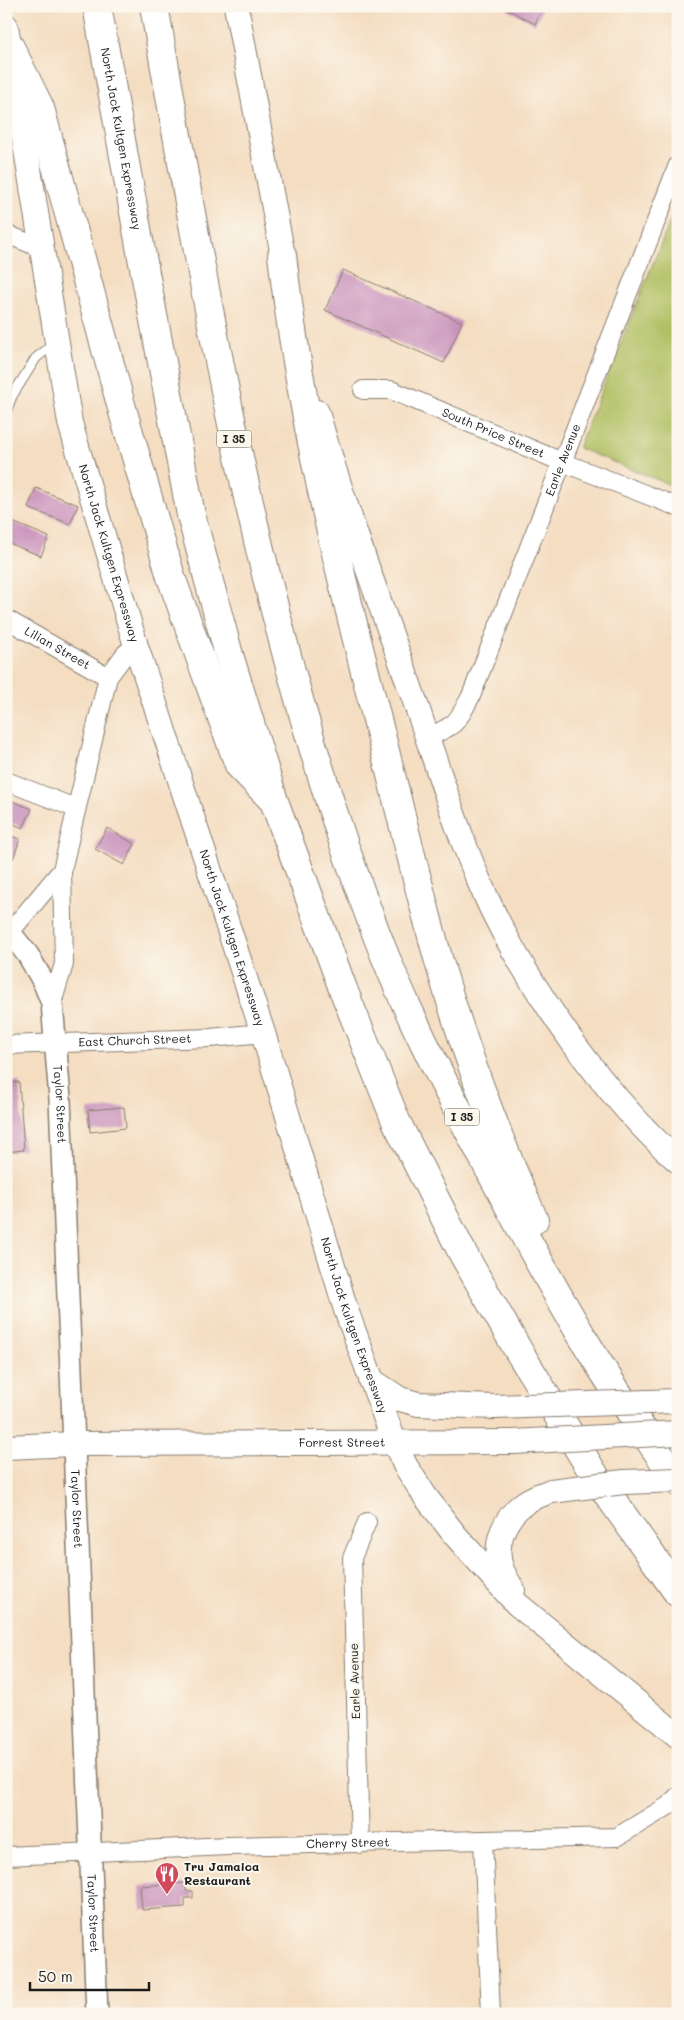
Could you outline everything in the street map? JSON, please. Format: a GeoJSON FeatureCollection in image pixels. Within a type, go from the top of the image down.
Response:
{"type":"FeatureCollection","features":[{"type":"Feature","properties":{"kind":"highway","name":"North Jack Kultgen Expressway"},"geometry":{"type":"LineString","coordinates":[[97,6],[191,515],[229,655],[274,801],[346,998],[396,1120],[462,1252],[518,1350],[597,1479],[678,1594]]}},
{"type":"Feature","properties":{"kind":"highway","name":"I 35"},"geometry":{"type":"LineString","coordinates":[[154,6],[224,392],[257,541],[297,693],[350,863],[377,936],[421,1037],[456,1108],[547,1278],[596,1360],[678,1481]]}},
{"type":"Feature","properties":{"kind":"highway"},"geometry":{"type":"LineString","coordinates":[[8,37],[40,108],[120,403],[172,578],[239,765],[274,801]]}},
{"type":"Feature","properties":{"kind":"highway"},"geometry":{"type":"LineString","coordinates":[[282,255],[294,351],[313,448],[363,663],[440,967],[480,1089],[522,1194],[596,1360]]}},
{"type":"Feature","properties":{"kind":"highway"},"geometry":{"type":"LineString","coordinates":[[637,1537],[678,1608]]}},
{"type":"Feature","properties":{"kind":"main road"},"geometry":{"type":"LineString","coordinates":[[236,6],[282,255],[312,394],[332,465],[454,820],[478,880],[517,959],[552,1013],[598,1076],[635,1120],[678,1161]]}},
{"type":"Feature","properties":{"kind":"main road","name":"North Jack Kultgen Expressway"},"geometry":{"type":"LineString","coordinates":[[8,37],[70,423],[136,646],[264,1033],[346,1310],[394,1442],[405,1466],[431,1504],[484,1567],[526,1612],[678,1736]]}},
{"type":"Feature","properties":{"kind":"main road"},"geometry":{"type":"LineString","coordinates":[[371,1380],[400,1399],[418,1404],[494,1407],[678,1401]]}},
{"type":"Feature","properties":{"kind":"main road","name":"Forrest Street"},"geometry":{"type":"LineString","coordinates":[[6,1447],[74,1444],[513,1442],[678,1433]]}},
{"type":"Feature","properties":{"kind":"main road"},"geometry":{"type":"LineString","coordinates":[[526,1612],[501,1568],[499,1549],[503,1528],[512,1513],[527,1501],[551,1491],[624,1482],[678,1481]]}},
{"type":"Feature","properties":{"kind":"street","name":"Earle Avenue"},"geometry":{"type":"LineString","coordinates":[[427,737],[450,728],[460,718],[471,696],[678,164]]}},
{"type":"Feature","properties":{"kind":"street"},"geometry":{"type":"LineString","coordinates":[[6,234],[41,248]]}},
{"type":"Feature","properties":{"kind":"street","name":"South Price Street"},"geometry":{"type":"LineString","coordinates":[[363,390],[391,390],[562,462],[678,507]]}},
{"type":"Feature","properties":{"kind":"street","name":"Lilian Street"},"geometry":{"type":"LineString","coordinates":[[6,620],[108,677]]}},
{"type":"Feature","properties":{"kind":"street","name":"Taylor Street"},"geometry":{"type":"LineString","coordinates":[[52,1003],[64,964],[62,870],[75,808],[108,677],[126,653],[136,646]]}},
{"type":"Feature","properties":{"kind":"street"},"geometry":{"type":"LineString","coordinates":[[6,781],[75,808]]}},
{"type":"Feature","properties":{"kind":"street","name":"Taylor Street"},"geometry":{"type":"LineString","coordinates":[[62,870],[8,930],[28,955],[44,983],[52,1003],[60,1099],[97,2014]]}},
{"type":"Feature","properties":{"kind":"street","name":"East Church Street"},"geometry":{"type":"LineString","coordinates":[[6,1045],[210,1038],[264,1033]]}},
{"type":"Feature","properties":{"kind":"street","name":"Earle Avenue"},"geometry":{"type":"LineString","coordinates":[[360,1844],[352,1558],[367,1522]]}},
{"type":"Feature","properties":{"kind":"street","name":"Cherry Street"},"geometry":{"type":"LineString","coordinates":[[6,1856],[228,1846],[616,1837],[668,1806],[678,1796]]}},
{"type":"Feature","properties":{"kind":"street"},"geometry":{"type":"LineString","coordinates":[[483,1840],[491,2014]]}},
{"type":"Feature","properties":{"kind":"lane"},"geometry":{"type":"LineString","coordinates":[[6,412],[12,396],[36,358],[56,342]]}},
{"type":"Feature","properties":{"kind":"green space"},"geometry":{"type":"Polygon","coordinates":[[[678,202],[678,488],[578,448],[678,202]]]}},
{"type":"Feature","properties":{"kind":"building"},"geometry":{"type":"Polygon","coordinates":[[[501,6],[536,6],[542,10],[535,24],[501,6]]]}},
{"type":"Feature","properties":{"kind":"building"},"geometry":{"type":"Polygon","coordinates":[[[343,270],[462,322],[444,363],[325,310],[343,270]]]}},
{"type":"Feature","properties":{"kind":"building"},"geometry":{"type":"Polygon","coordinates":[[[36,488],[78,505],[70,524],[28,508],[36,488]]]}},
{"type":"Feature","properties":{"kind":"building"},"geometry":{"type":"Polygon","coordinates":[[[10,521],[49,537],[41,556],[6,542],[6,530],[10,521]]]}},
{"type":"Feature","properties":{"kind":"building"},"geometry":{"type":"Polygon","coordinates":[[[7,799],[32,809],[23,828],[6,821],[7,799]]]}},
{"type":"Feature","properties":{"kind":"building"},"geometry":{"type":"Polygon","coordinates":[[[107,828],[135,844],[124,865],[95,849],[107,828]]]}},
{"type":"Feature","properties":{"kind":"building"},"geometry":{"type":"Polygon","coordinates":[[[6,834],[20,839],[13,859],[6,856],[6,834]]]}},
{"type":"Feature","properties":{"kind":"building"},"geometry":{"type":"Polygon","coordinates":[[[19,1082],[24,1150],[6,1152],[6,1083],[19,1082]]]}},
{"type":"Feature","properties":{"kind":"building"},"geometry":{"type":"Polygon","coordinates":[[[124,1107],[126,1128],[90,1132],[88,1110],[124,1107]]]}},
{"type":"Feature","properties":{"kind":"building","name":"Tru Jamaica Restaurant"},"geometry":{"type":"Polygon","coordinates":[[[185,1883],[186,1891],[193,1891],[193,1898],[185,1898],[185,1907],[142,1910],[140,1886],[185,1883]]]}},
{"type":"Feature","properties":{"kind":"place","name":"Tru Jamaica Restaurant"},"geometry":{"type":"Point","coordinates":[167,1895]}}]}
